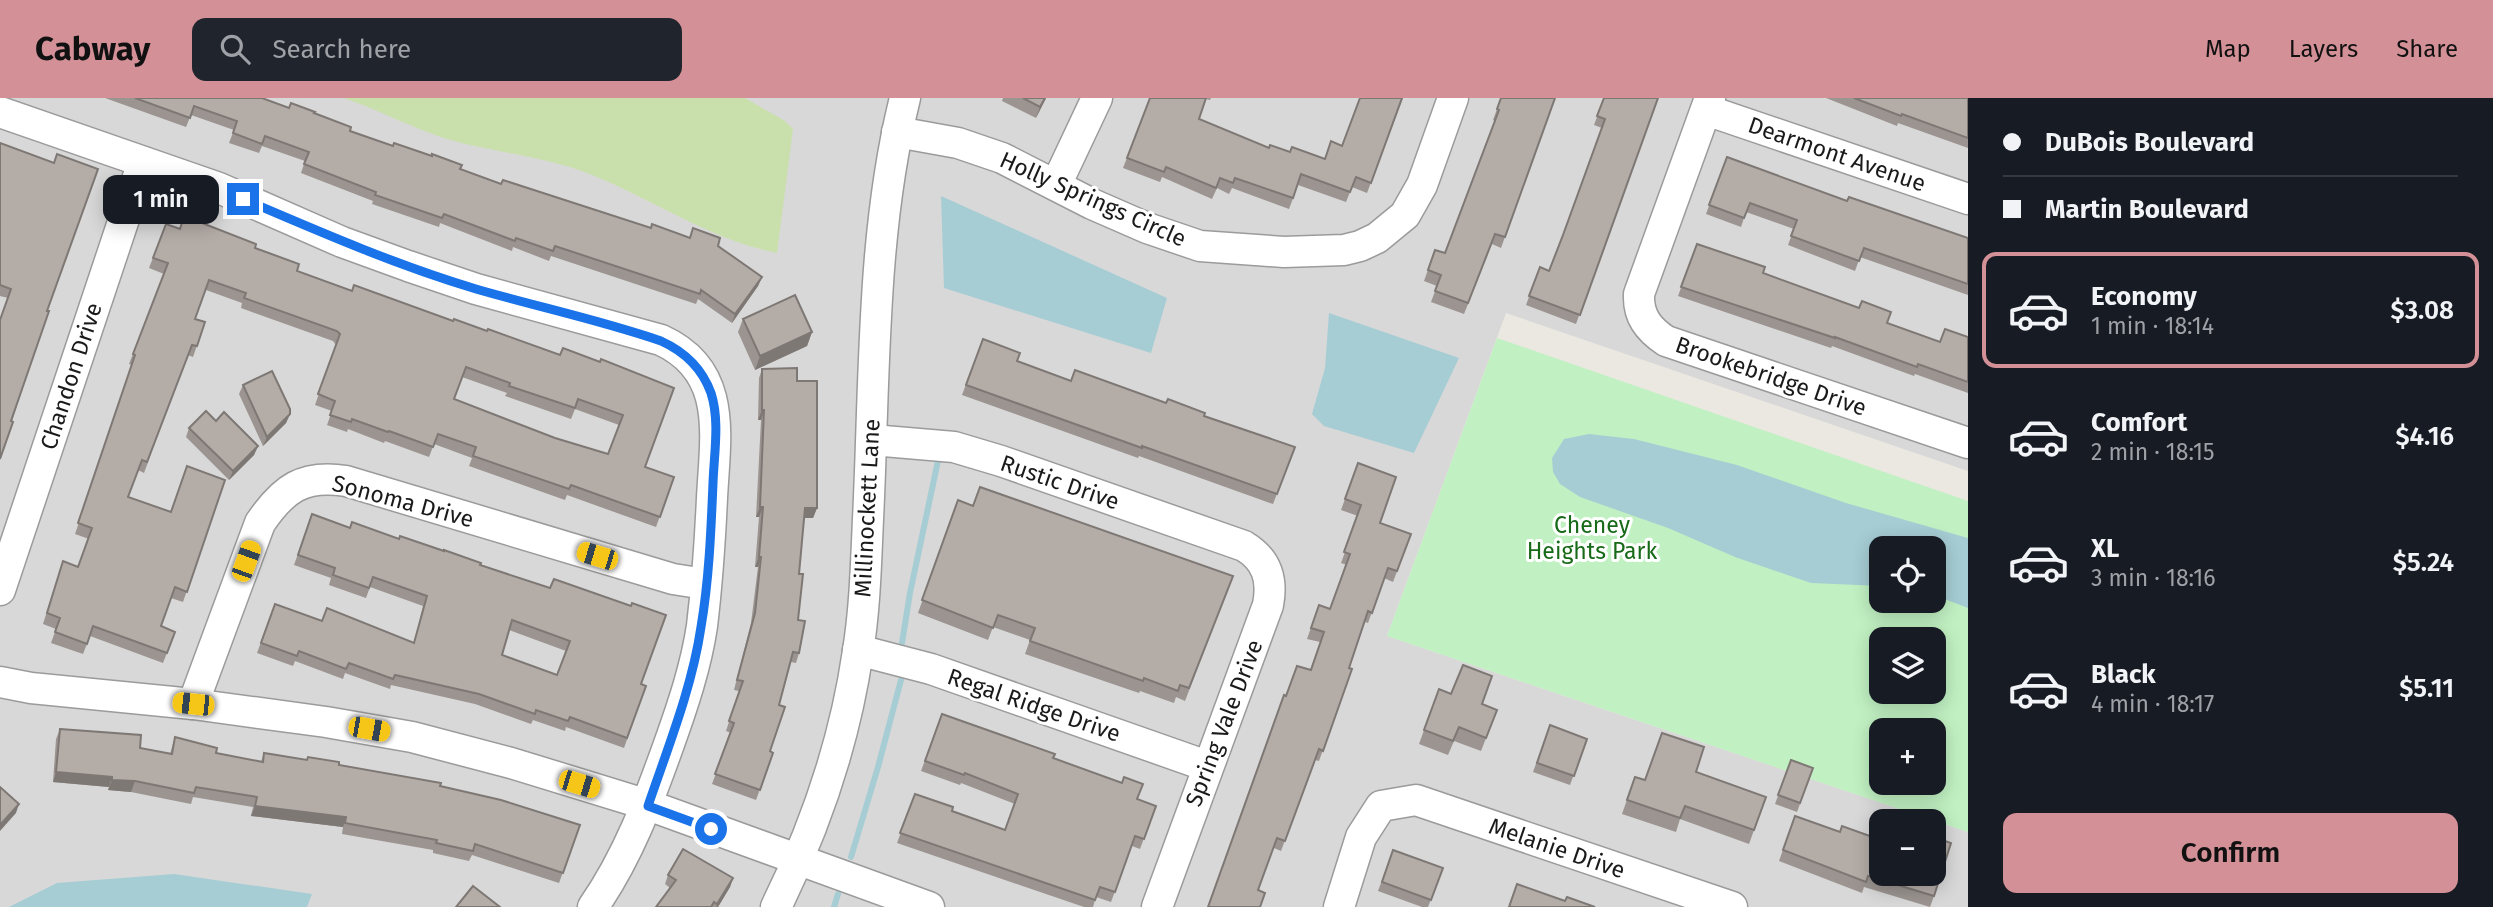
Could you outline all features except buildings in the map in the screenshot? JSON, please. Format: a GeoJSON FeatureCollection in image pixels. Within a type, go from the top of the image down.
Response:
{"type":"FeatureCollection","features":[{"type":"Feature","properties":{"kind":"street","name":"Millinockett Lane"},"geometry":{"type":"LineString","coordinates":[[776,907],[799,861],[825,793],[844,725],[858,650],[865,569],[876,318],[884,214],[905,98]]}},
{"type":"Feature","properties":{"kind":"street"},"geometry":{"type":"LineString","coordinates":[[1056,185],[1097,98]]}},
{"type":"Feature","properties":{"kind":"street","name":"Holly Springs Circle"},"geometry":{"type":"LineString","coordinates":[[897,132],[958,143],[1002,158],[1092,204],[1147,228],[1200,246],[1284,252],[1344,250],[1377,238],[1405,215],[1422,185],[1453,98]]}},
{"type":"Feature","properties":{"kind":"street","name":"Dearmont Avenue"},"geometry":{"type":"LineString","coordinates":[[1708,104],[1968,199]]}},
{"type":"Feature","properties":{"kind":"street","name":"Brookebridge Drive"},"geometry":{"type":"LineString","coordinates":[[1708,104],[1639,294],[1639,304],[1646,325],[1666,341],[1968,443]]}},
{"type":"Feature","properties":{"kind":"street"},"geometry":{"type":"LineString","coordinates":[[0,112],[219,188],[342,242],[408,267],[477,289],[623,328],[676,347],[700,372],[711,393],[714,408],[713,484],[701,628],[685,698],[648,806],[622,859],[593,907]]}},
{"type":"Feature","properties":{"kind":"street","name":"Chandon Drive"},"geometry":{"type":"LineString","coordinates":[[0,590],[143,162]]}},
{"type":"Feature","properties":{"kind":"street","name":"Rustic Drive"},"geometry":{"type":"LineString","coordinates":[[872,440],[954,447],[1244,546]]}},
{"type":"Feature","properties":{"kind":"street","name":"Sonoma Drive"},"geometry":{"type":"LineString","coordinates":[[193,704],[260,523],[273,503],[286,491],[316,479],[345,481],[673,579],[705,584]]}},
{"type":"Feature","properties":{"kind":"street","name":"Spring Vale Drive"},"geometry":{"type":"LineString","coordinates":[[1157,907],[1268,605],[1268,571],[1262,561],[1244,546]]}},
{"type":"Feature","properties":{"kind":"street","name":"Regal Ridge Drive"},"geometry":{"type":"LineString","coordinates":[[858,650],[931,669],[1207,766]]}},
{"type":"Feature","properties":{"kind":"street"},"geometry":{"type":"LineString","coordinates":[[0,682],[31,688],[193,704],[412,737],[511,763],[648,806],[929,907]]}},
{"type":"Feature","properties":{"kind":"street","name":"Melanie Drive"},"geometry":{"type":"LineString","coordinates":[[1339,907],[1361,837],[1381,806],[1416,800],[1732,907]]}},
{"type":"Feature","properties":{"kind":"shaded area"},"geometry":{"type":"Polygon","coordinates":[[[0,98],[1968,98],[1968,471],[1506,313],[1387,636],[1900,809],[1869,809],[1869,886],[1946,886],[1946,825],[1968,832],[1968,907],[0,907],[0,98]]]}},
{"type":"Feature","properties":{"kind":"green space"},"geometry":{"type":"Polygon","coordinates":[[[344,98],[745,98],[785,121],[793,129],[777,253],[729,239],[592,175],[538,159],[447,139],[344,98]]]}},
{"type":"Feature","properties":{"kind":"green space","name":"Cheney Heights Park"},"geometry":{"type":"Polygon","coordinates":[[[1497,338],[1968,501],[1968,832],[1946,825],[1946,809],[1900,809],[1387,636],[1497,338]]]}},
{"type":"Feature","properties":{"kind":"water"},"geometry":{"type":"Polygon","coordinates":[[[941,196],[1167,298],[1151,353],[944,288],[941,196]]]}},
{"type":"Feature","properties":{"kind":"water"},"geometry":{"type":"Polygon","coordinates":[[[1329,313],[1459,358],[1414,453],[1324,426],[1312,414],[1325,368],[1329,313]]]}},
{"type":"Feature","properties":{"kind":"water"},"geometry":{"type":"Polygon","coordinates":[[[1589,434],[1634,439],[1737,465],[1846,503],[1968,538],[1968,608],[1946,600],[1946,536],[1869,536],[1869,585],[1811,583],[1735,557],[1668,528],[1580,497],[1560,484],[1553,472],[1552,458],[1564,439],[1589,434]]]}},
{"type":"Feature","properties":{"kind":"water"},"geometry":{"type":"Polygon","coordinates":[[[174,874],[312,894],[307,907],[9,907],[57,883],[174,874]]]}},
{"type":"Feature","properties":{"kind":"waterway"},"geometry":{"type":"LineString","coordinates":[[902,643],[939,456]]}},
{"type":"Feature","properties":{"kind":"waterway"},"geometry":{"type":"LineString","coordinates":[[851,857],[901,680]]}},
{"type":"Feature","properties":{"kind":"waterway"},"geometry":{"type":"LineString","coordinates":[[834,907],[838,894]]}},
{"type":"Feature","properties":{"kind":"route"},"geometry":{"type":"LineString","coordinates":[[243,199],[408,267],[661,341],[676,347],[700,372],[711,393],[715,430],[710,538],[701,628],[685,698],[648,806],[711,829]]}}]}
